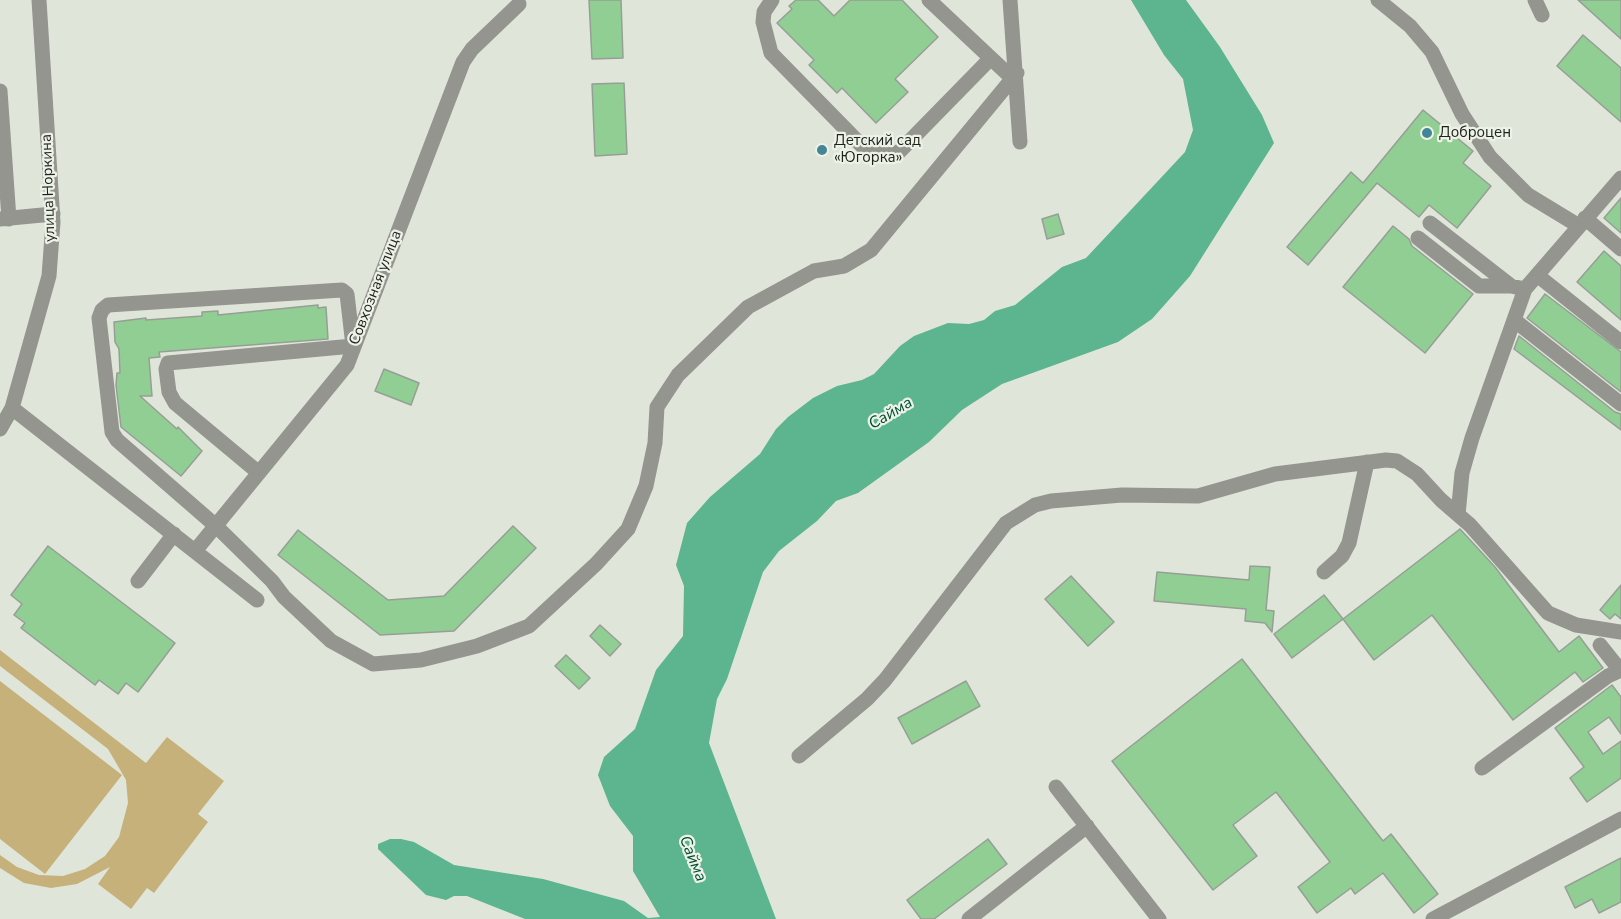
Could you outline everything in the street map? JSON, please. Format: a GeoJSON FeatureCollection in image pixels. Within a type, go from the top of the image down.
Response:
{"type":"FeatureCollection","features":[{"type":"Feature","properties":{"kind":"street","name":"улица Норкина"},"geometry":{"type":"LineString","coordinates":[[0,429],[12,408],[49,276],[53,214],[39,0]]}},
{"type":"Feature","properties":{"kind":"street"},"geometry":{"type":"LineString","coordinates":[[772,0],[764,12],[763,22],[771,53],[868,152],[889,155],[899,152],[991,57]]}},
{"type":"Feature","properties":{"kind":"street"},"geometry":{"type":"LineString","coordinates":[[929,0],[1014,76]]}},
{"type":"Feature","properties":{"kind":"street"},"geometry":{"type":"LineString","coordinates":[[1010,0],[1020,142]]}},
{"type":"Feature","properties":{"kind":"street"},"geometry":{"type":"LineString","coordinates":[[1378,0],[1410,26],[1432,52],[1462,114],[1490,157],[1528,195],[1582,222],[1621,249]]}},
{"type":"Feature","properties":{"kind":"street"},"geometry":{"type":"LineString","coordinates":[[1535,0],[1542,15]]}},
{"type":"Feature","properties":{"kind":"street","name":"Совхозная улица"},"geometry":{"type":"LineString","coordinates":[[195,551],[347,365],[463,62],[472,49],[519,4]]}},
{"type":"Feature","properties":{"kind":"street"},"geometry":{"type":"LineString","coordinates":[[259,473],[174,403],[169,392],[165,369],[168,363],[353,346],[349,300],[342,290],[108,305],[102,310],[99,318],[112,432],[125,449],[216,526],[309,622],[331,641],[373,664],[432,657],[477,646],[529,626],[596,564],[628,530],[646,486],[655,443],[657,407],[678,375],[748,307],[814,271],[844,266],[871,250],[1014,76]]}},
{"type":"Feature","properties":{"kind":"street"},"geometry":{"type":"LineString","coordinates":[[0,91],[4,219],[53,214]]}},
{"type":"Feature","properties":{"kind":"street"},"geometry":{"type":"LineString","coordinates":[[1418,238],[1479,286],[1518,288],[1537,275],[1621,178]]}},
{"type":"Feature","properties":{"kind":"street"},"geometry":{"type":"LineString","coordinates":[[1430,223],[1518,288]]}},
{"type":"Feature","properties":{"kind":"street"},"geometry":{"type":"LineString","coordinates":[[1537,275],[1621,342]]}},
{"type":"Feature","properties":{"kind":"street"},"geometry":{"type":"LineString","coordinates":[[1458,515],[1462,472],[1514,320],[1518,288]]}},
{"type":"Feature","properties":{"kind":"street"},"geometry":{"type":"LineString","coordinates":[[1514,320],[1621,404]]}},
{"type":"Feature","properties":{"kind":"street"},"geometry":{"type":"LineString","coordinates":[[12,408],[257,600]]}},
{"type":"Feature","properties":{"kind":"street"},"geometry":{"type":"LineString","coordinates":[[799,756],[867,699],[885,680],[991,540],[1018,513],[1051,501],[1122,495],[1198,496],[1222,492],[1275,474],[1386,460],[1407,465],[1458,515],[1548,613],[1576,625],[1621,632]]}},
{"type":"Feature","properties":{"kind":"street"},"geometry":{"type":"LineString","coordinates":[[1324,572],[1342,556],[1349,543],[1368,462]]}},
{"type":"Feature","properties":{"kind":"street"},"geometry":{"type":"LineString","coordinates":[[138,581],[174,534]]}},
{"type":"Feature","properties":{"kind":"street"},"geometry":{"type":"LineString","coordinates":[[1482,768],[1608,676],[1620,670],[1600,645]]}},
{"type":"Feature","properties":{"kind":"street"},"geometry":{"type":"LineString","coordinates":[[1056,787],[1159,919]]}},
{"type":"Feature","properties":{"kind":"street"},"geometry":{"type":"LineString","coordinates":[[1433,919],[1621,819]]}},
{"type":"Feature","properties":{"kind":"street"},"geometry":{"type":"LineString","coordinates":[[969,919],[1087,826]]}},
{"type":"Feature","properties":{"kind":"shaded area"},"geometry":{"type":"Polygon","coordinates":[[[0,650],[146,763],[167,737],[224,781],[198,814],[208,822],[154,893],[147,888],[131,909],[98,884],[110,867],[77,884],[51,888],[24,883],[0,868],[0,855],[17,867],[39,875],[63,876],[85,869],[105,856],[119,837],[128,803],[126,780],[108,749],[0,666],[0,650]]]}},
{"type":"Feature","properties":{"kind":"shaded area"},"geometry":{"type":"Polygon","coordinates":[[[0,681],[122,775],[45,874],[0,839],[0,681]]]}},
{"type":"Feature","properties":{"kind":"water","name":"Сайма"},"geometry":{"type":"Polygon","coordinates":[[[1131,0],[1186,0],[1220,47],[1262,115],[1274,143],[1190,276],[1152,319],[1118,342],[1002,384],[962,410],[929,442],[858,493],[836,501],[817,521],[779,551],[763,572],[727,679],[717,699],[709,743],[776,919],[525,919],[467,896],[454,896],[446,900],[426,895],[378,849],[378,844],[390,839],[414,842],[454,865],[543,879],[624,901],[648,918],[660,917],[633,871],[633,836],[610,806],[598,775],[604,757],[635,729],[656,670],[683,636],[684,586],[676,565],[687,523],[710,497],[760,454],[776,429],[788,417],[813,398],[837,386],[862,380],[874,374],[900,346],[914,336],[948,323],[969,324],[984,320],[995,311],[1015,305],[1062,267],[1086,258],[1185,152],[1193,130],[1183,79],[1164,55],[1131,0]]]}},
{"type":"Feature","properties":{"kind":"building"},"geometry":{"type":"Polygon","coordinates":[[[589,0],[621,0],[623,58],[592,59],[589,0]]]}},
{"type":"Feature","properties":{"kind":"building"},"geometry":{"type":"Polygon","coordinates":[[[796,0],[818,0],[834,16],[850,0],[902,0],[938,37],[895,79],[908,92],[876,123],[842,88],[837,93],[809,65],[814,60],[777,23],[792,9],[789,6],[796,0]]]}},
{"type":"Feature","properties":{"kind":"building"},"geometry":{"type":"Polygon","coordinates":[[[1578,0],[1621,0],[1621,39],[1578,0]]]}},
{"type":"Feature","properties":{"kind":"building"},"geometry":{"type":"Polygon","coordinates":[[[1583,35],[1621,68],[1621,122],[1557,66],[1583,35]]]}},
{"type":"Feature","properties":{"kind":"building"},"geometry":{"type":"Polygon","coordinates":[[[624,83],[627,154],[595,156],[592,84],[624,83]]]}},
{"type":"Feature","properties":{"kind":"building"},"geometry":{"type":"Polygon","coordinates":[[[1423,110],[1473,151],[1463,163],[1491,186],[1457,228],[1429,205],[1419,217],[1377,183],[1308,265],[1287,247],[1351,172],[1363,183],[1423,110]]]}},
{"type":"Feature","properties":{"kind":"building"},"geometry":{"type":"Polygon","coordinates":[[[1621,198],[1621,233],[1604,218],[1621,198]]]}},
{"type":"Feature","properties":{"kind":"building"},"geometry":{"type":"Polygon","coordinates":[[[1058,214],[1064,234],[1047,239],[1042,219],[1058,214]]]}},
{"type":"Feature","properties":{"kind":"building"},"geometry":{"type":"Polygon","coordinates":[[[1393,226],[1409,239],[1412,246],[1473,294],[1425,353],[1343,287],[1393,226]]]}},
{"type":"Feature","properties":{"kind":"building"},"geometry":{"type":"Polygon","coordinates":[[[1604,251],[1621,266],[1621,320],[1577,282],[1604,251]]]}},
{"type":"Feature","properties":{"kind":"building"},"geometry":{"type":"Polygon","coordinates":[[[1545,294],[1621,352],[1621,392],[1527,318],[1545,294]]]}},
{"type":"Feature","properties":{"kind":"building"},"geometry":{"type":"Polygon","coordinates":[[[318,305],[318,308],[326,307],[328,339],[159,352],[160,357],[149,358],[152,396],[140,396],[177,429],[178,427],[202,451],[181,476],[121,427],[116,385],[117,373],[120,373],[119,349],[115,342],[114,322],[146,318],[146,320],[202,316],[202,312],[218,311],[218,315],[318,305]]]}},
{"type":"Feature","properties":{"kind":"building"},"geometry":{"type":"Polygon","coordinates":[[[1519,336],[1615,412],[1621,414],[1621,430],[1514,349],[1519,336]]]}},
{"type":"Feature","properties":{"kind":"building"},"geometry":{"type":"Polygon","coordinates":[[[384,369],[419,383],[411,405],[375,391],[384,369]]]}},
{"type":"Feature","properties":{"kind":"building"},"geometry":{"type":"Polygon","coordinates":[[[513,526],[536,548],[454,631],[380,635],[278,555],[298,530],[388,600],[444,596],[513,526]]]}},
{"type":"Feature","properties":{"kind":"building"},"geometry":{"type":"Polygon","coordinates":[[[1460,529],[1495,567],[1559,652],[1579,636],[1603,668],[1583,682],[1575,672],[1513,720],[1432,615],[1374,660],[1343,619],[1460,529]]]}},
{"type":"Feature","properties":{"kind":"building"},"geometry":{"type":"Polygon","coordinates":[[[48,546],[175,643],[138,692],[126,683],[118,694],[99,680],[95,685],[21,628],[25,623],[14,615],[22,604],[11,595],[48,546]]]}},
{"type":"Feature","properties":{"kind":"building"},"geometry":{"type":"Polygon","coordinates":[[[1250,566],[1270,567],[1266,610],[1274,611],[1272,632],[1265,623],[1245,621],[1246,609],[1154,601],[1157,572],[1249,580],[1250,566]]]}},
{"type":"Feature","properties":{"kind":"building"},"geometry":{"type":"Polygon","coordinates":[[[1071,576],[1114,622],[1088,646],[1045,599],[1071,576]]]}},
{"type":"Feature","properties":{"kind":"building"},"geometry":{"type":"Polygon","coordinates":[[[1621,585],[1621,619],[1615,614],[1610,619],[1600,610],[1621,585]]]}},
{"type":"Feature","properties":{"kind":"building"},"geometry":{"type":"Polygon","coordinates":[[[1324,595],[1343,619],[1292,658],[1274,634],[1324,595]]]}},
{"type":"Feature","properties":{"kind":"building"},"geometry":{"type":"Polygon","coordinates":[[[600,625],[621,644],[610,656],[590,636],[600,625]]]}},
{"type":"Feature","properties":{"kind":"building"},"geometry":{"type":"Polygon","coordinates":[[[566,655],[590,678],[579,689],[555,666],[566,655]]]}},
{"type":"Feature","properties":{"kind":"building"},"geometry":{"type":"Polygon","coordinates":[[[1242,659],[1383,841],[1391,834],[1438,894],[1414,913],[1383,873],[1355,894],[1351,888],[1317,913],[1298,887],[1330,862],[1276,792],[1233,825],[1257,856],[1213,890],[1112,761],[1242,659]]]}},
{"type":"Feature","properties":{"kind":"building"},"geometry":{"type":"Polygon","coordinates":[[[966,681],[980,706],[912,744],[898,718],[966,681]]]}},
{"type":"Feature","properties":{"kind":"building"},"geometry":{"type":"Polygon","coordinates":[[[1612,685],[1621,697],[1621,734],[1609,717],[1588,732],[1603,754],[1621,741],[1621,778],[1587,802],[1570,778],[1584,767],[1555,728],[1612,685]]]}},
{"type":"Feature","properties":{"kind":"building"},"geometry":{"type":"Polygon","coordinates":[[[988,839],[1007,864],[934,919],[921,919],[907,900],[988,839]]]}},
{"type":"Feature","properties":{"kind":"building"},"geometry":{"type":"Polygon","coordinates":[[[1621,858],[1621,902],[1599,913],[1592,899],[1575,908],[1565,887],[1621,858]]]}},
{"type":"Feature","properties":{"kind":"place","name":"Доброцен"},"geometry":{"type":"Point","coordinates":[1427,133]}},
{"type":"Feature","properties":{"kind":"place","name":"Детский сад «Югорка»"},"geometry":{"type":"Point","coordinates":[822,150]}}]}
